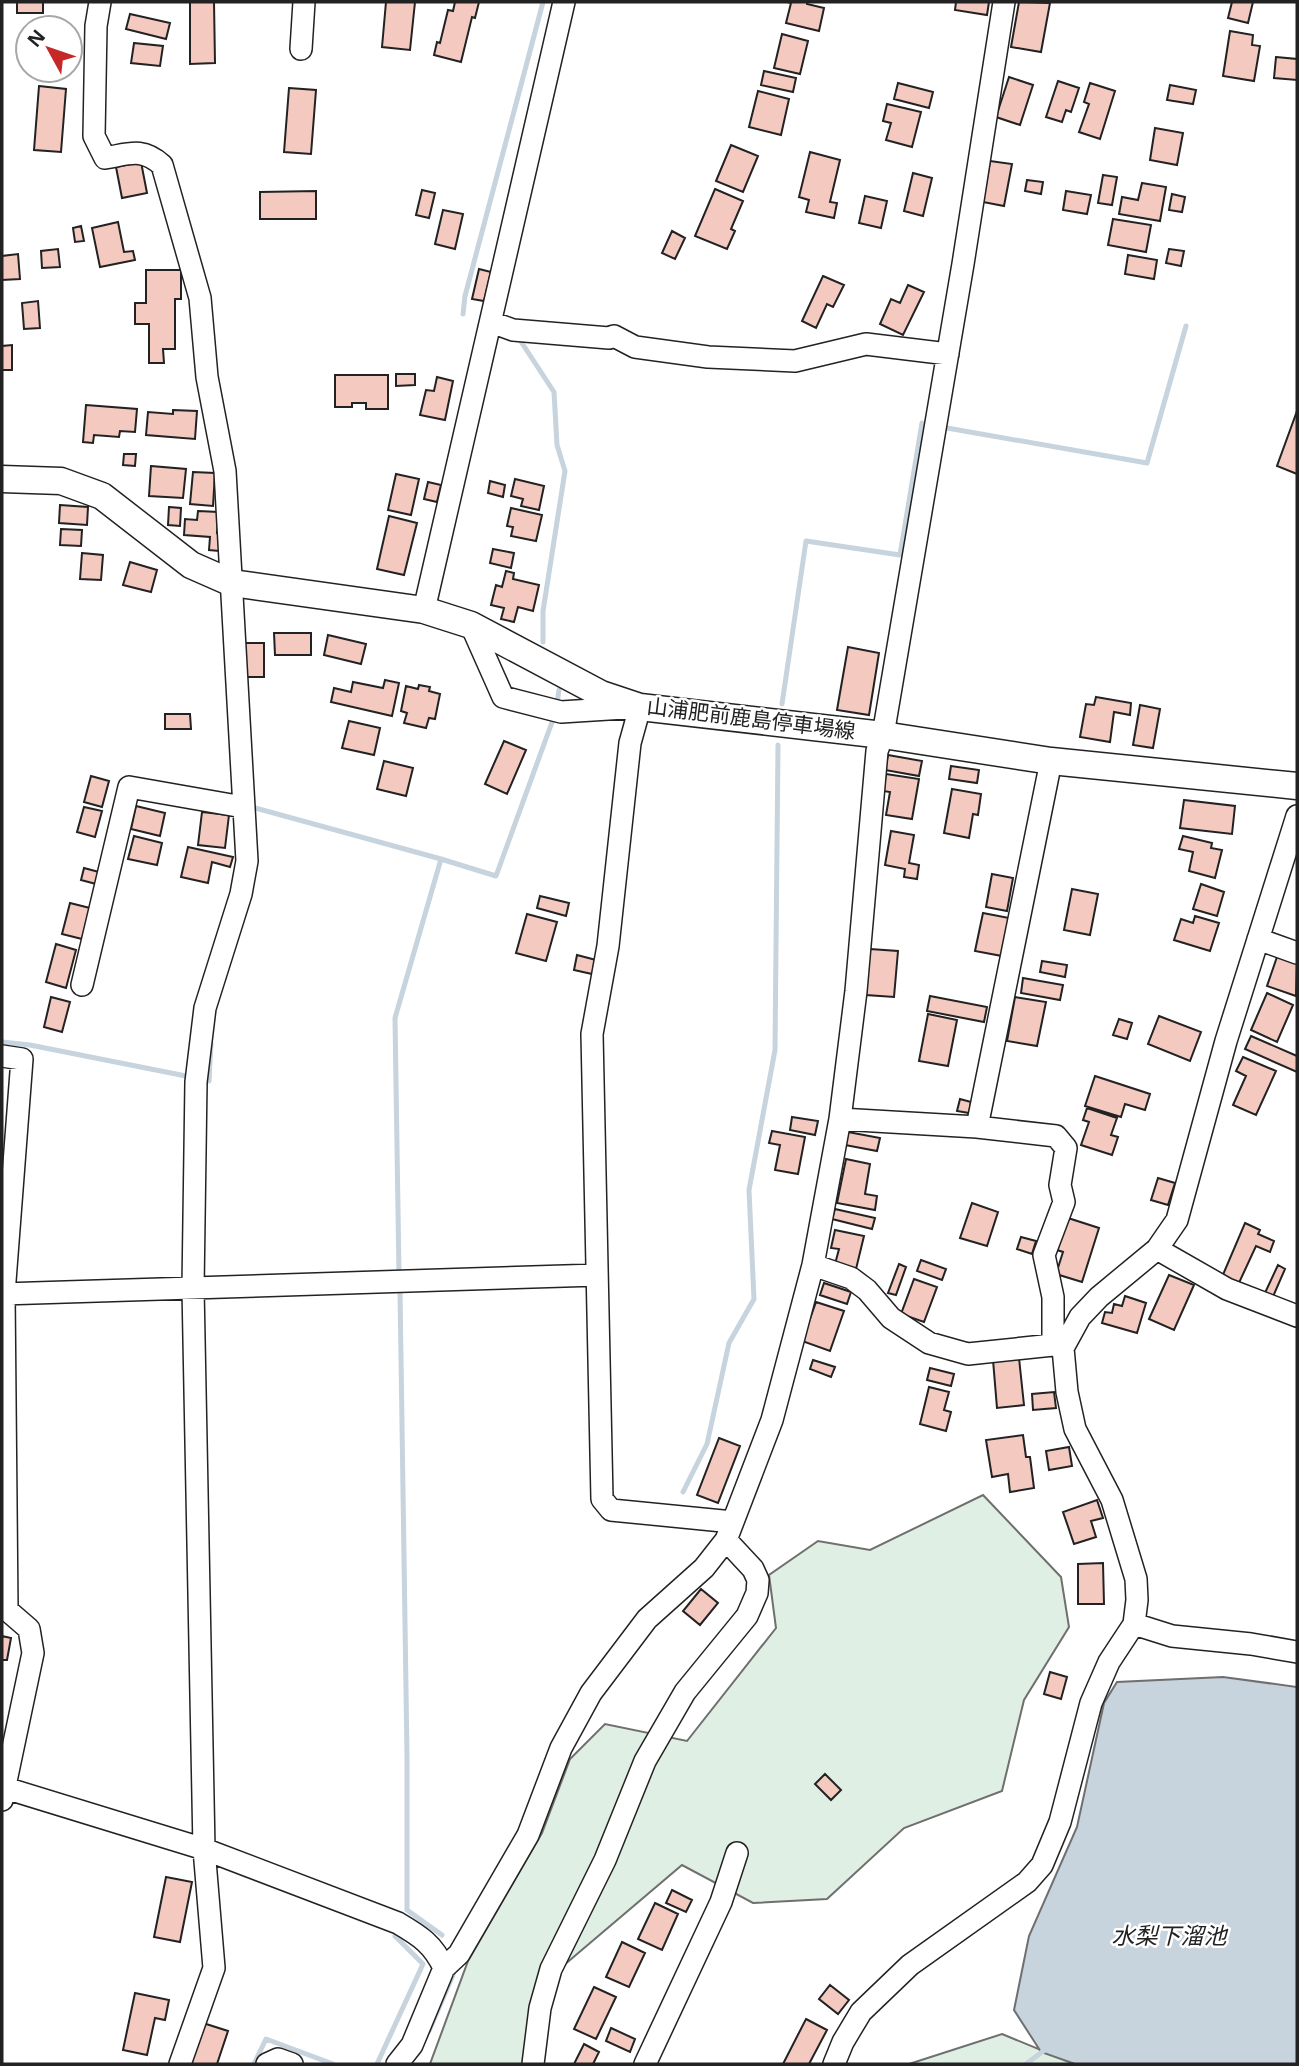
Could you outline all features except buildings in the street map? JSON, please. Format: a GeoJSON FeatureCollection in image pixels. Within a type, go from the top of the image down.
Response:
{"type":"FeatureCollection","features":[{"type":"Feature","properties":{"kind":"main road","name":"山浦肥前鹿島停車場線"},"geometry":{"type":"LineString","coordinates":[[2,479],[61,481],[102,496],[191,565],[232,583],[424,610],[471,625],[601,694],[640,707],[883,735],[1051,761],[1297,786]]}},
{"type":"Feature","properties":{"kind":"street"},"geometry":{"type":"LineString","coordinates":[[100,2],[96,26],[94,135],[105,158],[138,152],[152,156],[162,165],[200,298],[207,377],[225,471],[247,862],[241,894],[205,1008],[196,1077],[193,1288],[204,1849],[214,1968],[180,2064]]}},
{"type":"Feature","properties":{"kind":"street"},"geometry":{"type":"LineString","coordinates":[[300,49],[304,2]]}},
{"type":"Feature","properties":{"kind":"street"},"geometry":{"type":"LineString","coordinates":[[424,610],[564,2]]}},
{"type":"Feature","properties":{"kind":"street"},"geometry":{"type":"LineString","coordinates":[[397,2064],[412,2055],[444,1968],[459,1954],[528,1835],[561,1748],[591,1693],[647,1619],[704,1568],[729,1531],[772,1420],[813,1265],[840,1119],[856,991],[877,751],[883,735],[948,354],[1004,2]]}},
{"type":"Feature","properties":{"kind":"street"},"geometry":{"type":"LineString","coordinates":[[491,322],[513,330],[609,338],[614,336],[635,347],[708,357],[795,361],[866,344],[948,354]]}},
{"type":"Feature","properties":{"kind":"street"},"geometry":{"type":"LineString","coordinates":[[471,625],[503,697],[555,711],[640,707],[630,743],[608,946],[592,1034],[602,1499],[611,1510],[729,1531],[758,1580],[757,1593],[747,1616],[685,1692],[645,1761],[605,1860],[551,1969],[540,2008],[533,2064]]}},
{"type":"Feature","properties":{"kind":"street"},"geometry":{"type":"LineString","coordinates":[[977,1127],[1051,761]]}},
{"type":"Feature","properties":{"kind":"street"},"geometry":{"type":"LineString","coordinates":[[82,985],[129,787],[243,807]]}},
{"type":"Feature","properties":{"kind":"street"},"geometry":{"type":"LineString","coordinates":[[813,1265],[851,1278],[867,1290],[891,1318],[929,1343],[968,1354],[1058,1347],[1098,1297],[1157,1249],[1177,1220],[1226,1041],[1297,816]]}},
{"type":"Feature","properties":{"kind":"street"},"geometry":{"type":"LineString","coordinates":[[1258,939],[1297,953]]}},
{"type":"Feature","properties":{"kind":"street"},"geometry":{"type":"LineString","coordinates":[[2,1056],[22,1059],[3,1294],[7,1610],[29,1629],[33,1653],[3,1792],[204,1849],[398,1923],[421,1936],[436,1951],[444,1968]]}},
{"type":"Feature","properties":{"kind":"street"},"geometry":{"type":"LineString","coordinates":[[834,2064],[843,2042],[861,2012],[910,1965],[1027,1882],[1042,1864],[1059,1822],[1091,1703],[1109,1662],[1134,1624],[1138,1600],[1136,1579],[1112,1500],[1075,1429],[1058,1347],[1053,1297],[1044,1255],[1064,1202],[1060,1185],[1066,1148],[1056,1136],[977,1127],[840,1119]]}},
{"type":"Feature","properties":{"kind":"street"},"geometry":{"type":"LineString","coordinates":[[1157,1249],[1227,1289],[1297,1316]]}},
{"type":"Feature","properties":{"kind":"street"},"geometry":{"type":"LineString","coordinates":[[3,1294],[597,1275]]}},
{"type":"Feature","properties":{"kind":"street"},"geometry":{"type":"LineString","coordinates":[[1134,1624],[1172,1636],[1297,1652]]}},
{"type":"Feature","properties":{"kind":"street"},"geometry":{"type":"LineString","coordinates":[[645,2064],[721,1902],[737,1853]]}},
{"type":"Feature","properties":{"kind":"street"},"geometry":{"type":"LineString","coordinates":[[267,2064],[278,2059],[292,2064]]}},
{"type":"Feature","properties":{"kind":"green space"},"geometry":{"type":"Polygon","coordinates":[[[983,1495],[1061,1577],[1069,1627],[1024,1700],[1002,1791],[904,1828],[827,1899],[753,1903],[682,1865],[537,1988],[523,2064],[430,2064],[468,1961],[542,1833],[570,1759],[605,1724],[687,1741],[776,1628],[769,1575],[818,1541],[870,1550],[983,1495]]]}},
{"type":"Feature","properties":{"kind":"green space"},"geometry":{"type":"Polygon","coordinates":[[[1002,2034],[1075,2064],[909,2064],[1002,2034]]]}},
{"type":"Feature","properties":{"kind":"water","name":"水梨下溜池"},"geometry":{"type":"Polygon","coordinates":[[[1223,1677],[1297,1687],[1297,2064],[1075,2064],[1041,2052],[1014,2010],[1029,1936],[1077,1827],[1104,1703],[1117,1682],[1223,1677]]]}},
{"type":"Feature","properties":{"kind":"waterway"},"geometry":{"type":"LineString","coordinates":[[463,314],[465,296],[543,2]]}},
{"type":"Feature","properties":{"kind":"waterway"},"geometry":{"type":"LineString","coordinates":[[947,428],[1147,463],[1186,326]]}},
{"type":"Feature","properties":{"kind":"waterway"},"geometry":{"type":"LineString","coordinates":[[518,337],[554,392],[557,445],[565,471],[543,611],[543,642]]}},
{"type":"Feature","properties":{"kind":"waterway"},"geometry":{"type":"LineString","coordinates":[[782,704],[806,541],[900,555],[922,423]]}},
{"type":"Feature","properties":{"kind":"waterway"},"geometry":{"type":"LineString","coordinates":[[557,704],[559,690]]}},
{"type":"Feature","properties":{"kind":"waterway"},"geometry":{"type":"LineString","coordinates":[[399,1274],[395,1018],[441,859],[496,876],[555,714]]}},
{"type":"Feature","properties":{"kind":"waterway"},"geometry":{"type":"LineString","coordinates":[[683,1492],[707,1444],[729,1343],[754,1299],[749,1190],[775,1050],[778,745]]}},
{"type":"Feature","properties":{"kind":"waterway"},"geometry":{"type":"LineString","coordinates":[[252,809],[441,859]]}},
{"type":"Feature","properties":{"kind":"waterway"},"geometry":{"type":"LineString","coordinates":[[2,1042],[30,1045],[191,1077]]}},
{"type":"Feature","properties":{"kind":"waterway"},"geometry":{"type":"LineString","coordinates":[[201,1079],[209,1081],[211,1043]]}},
{"type":"Feature","properties":{"kind":"waterway"},"geometry":{"type":"LineString","coordinates":[[400,1291],[407,1910],[442,1935]]}},
{"type":"Feature","properties":{"kind":"waterway"},"geometry":{"type":"LineString","coordinates":[[377,2064],[423,1964],[395,1936]]}},
{"type":"Feature","properties":{"kind":"waterway"},"geometry":{"type":"LineString","coordinates":[[429,2031],[453,1975]]}},
{"type":"Feature","properties":{"kind":"waterway"},"geometry":{"type":"LineString","coordinates":[[254,2064],[266,2039],[333,2064]]}},
{"type":"Feature","properties":{"kind":"waterway"},"geometry":{"type":"LineString","coordinates":[[1026,2064],[1046,2049]]}}]}
